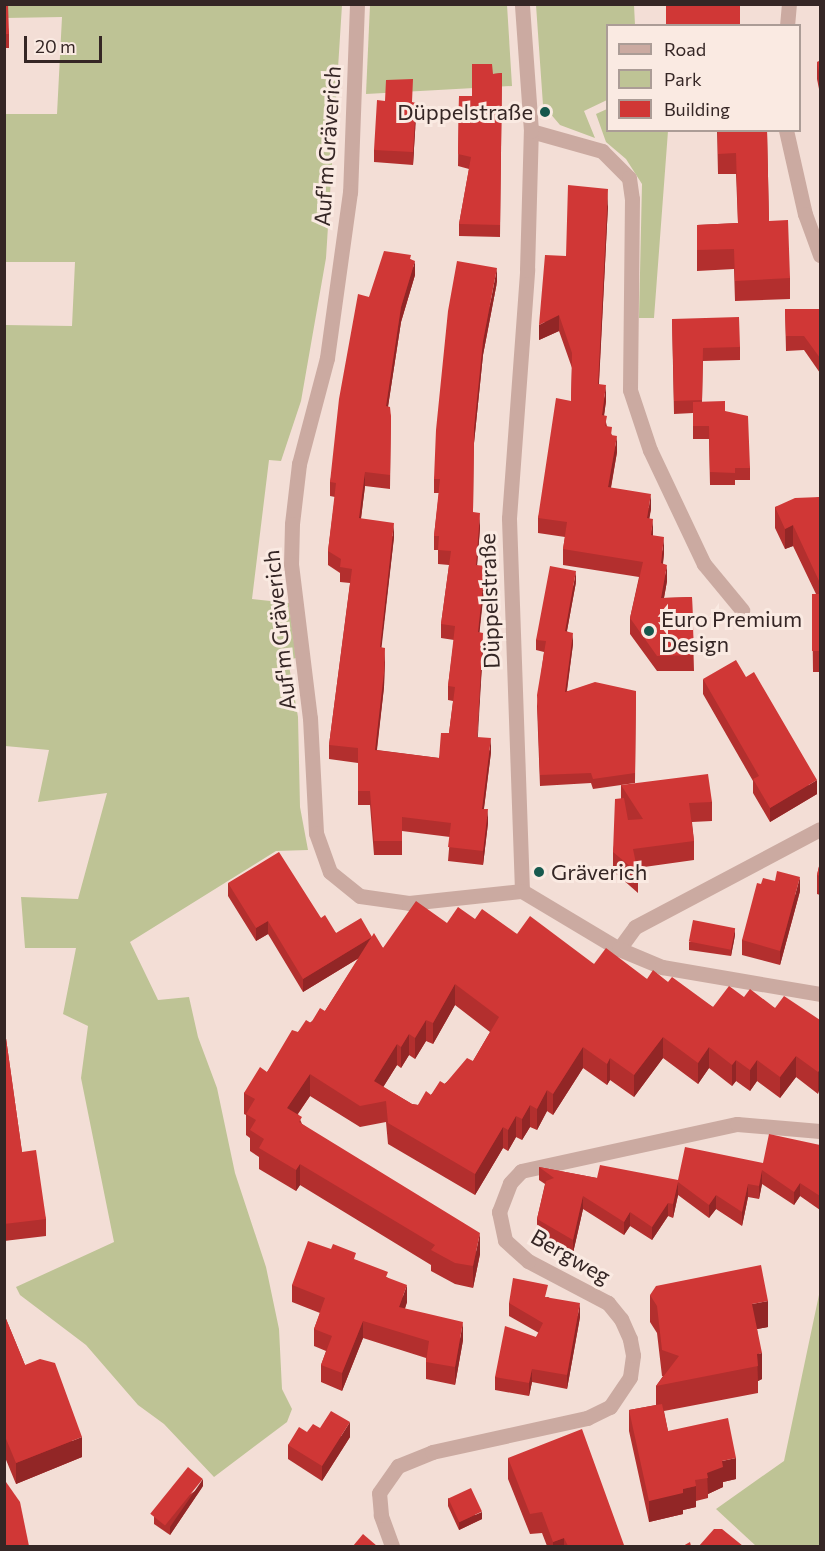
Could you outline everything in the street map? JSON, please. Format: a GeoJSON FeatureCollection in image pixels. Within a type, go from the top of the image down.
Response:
{"type":"FeatureCollection","features":[{"type":"Feature","properties":{"kind":"street","name":"Auf'm Gräverich"},"geometry":{"type":"LineString","coordinates":[[357,4],[350,192],[327,358],[299,464],[292,524],[291,564],[310,718],[316,833],[330,872],[360,896],[409,903],[522,891]]}},
{"type":"Feature","properties":{"kind":"street","name":"Düppelstraße"},"geometry":{"type":"LineString","coordinates":[[522,4],[531,131],[527,270],[509,518],[522,891]]}},
{"type":"Feature","properties":{"kind":"street"},"geometry":{"type":"LineString","coordinates":[[787,24],[789,4]]}},
{"type":"Feature","properties":{"kind":"street"},"geometry":{"type":"LineString","coordinates":[[531,131],[602,151],[629,178],[632,199],[630,390],[650,450],[704,564],[742,610]]}},
{"type":"Feature","properties":{"kind":"street"},"geometry":{"type":"LineString","coordinates":[[786,132],[805,214],[820,255]]}},
{"type":"Feature","properties":{"kind":"street"},"geometry":{"type":"LineString","coordinates":[[620,949],[635,927],[820,829]]}},
{"type":"Feature","properties":{"kind":"street"},"geometry":{"type":"LineString","coordinates":[[522,891],[620,949],[662,967],[820,994]]}},
{"type":"Feature","properties":{"kind":"street","name":"Bergweg"},"geometry":{"type":"LineString","coordinates":[[392,1546],[381,1515],[379,1493],[398,1466],[432,1452],[587,1418],[610,1407],[630,1377],[630,1339],[621,1319],[608,1304],[528,1261],[505,1240],[499,1212],[510,1183],[521,1171],[736,1124],[820,1131]]}},
{"type":"Feature","properties":{"kind":"green space"},"geometry":{"type":"Polygon","coordinates":[[[4,5],[342,5],[326,258],[301,401],[281,461],[269,460],[252,599],[289,603],[296,658],[288,660],[298,717],[300,807],[308,850],[276,851],[130,942],[158,1000],[189,997],[198,1037],[217,1088],[235,1173],[266,1267],[279,1329],[282,1389],[292,1409],[287,1422],[214,1477],[164,1424],[138,1405],[86,1345],[20,1295],[16,1287],[114,1242],[81,1078],[88,1026],[63,1014],[76,948],[25,948],[21,897],[78,899],[107,793],[38,802],[49,750],[5,746],[5,325],[72,326],[75,262],[5,262],[5,114],[57,114],[62,17],[5,18],[4,5]]]}},
{"type":"Feature","properties":{"kind":"green space"},"geometry":{"type":"Polygon","coordinates":[[[370,5],[507,5],[512,86],[366,94],[370,5]]]}},
{"type":"Feature","properties":{"kind":"green space"},"geometry":{"type":"Polygon","coordinates":[[[536,5],[634,5],[635,24],[606,24],[606,100],[584,111],[595,138],[560,125],[543,105],[536,5]]]}},
{"type":"Feature","properties":{"kind":"green space"},"geometry":{"type":"Polygon","coordinates":[[[606,109],[606,132],[668,132],[654,318],[639,318],[642,184],[626,159],[606,142],[596,114],[606,109]]]}},
{"type":"Feature","properties":{"kind":"green space"},"geometry":{"type":"Polygon","coordinates":[[[820,1290],[820,1546],[756,1546],[716,1509],[784,1461],[820,1290]]]}},
{"type":"Feature","properties":{"kind":"building"},"geometry":{"type":"Polygon","coordinates":[[[4,4],[8,4],[9,34],[4,34],[4,4]]]}},
{"type":"Feature","properties":{"kind":"building"},"geometry":{"type":"Polygon","coordinates":[[[666,4],[740,4],[740,24],[666,24],[666,4]]]}},
{"type":"Feature","properties":{"kind":"building"},"geometry":{"type":"Polygon","coordinates":[[[820,61],[820,77],[817,62],[820,61]]]}},
{"type":"Feature","properties":{"kind":"building"},"geometry":{"type":"Polygon","coordinates":[[[472,64],[492,64],[493,74],[502,73],[500,225],[459,224],[471,157],[458,154],[459,96],[472,96],[472,64]]]}},
{"type":"Feature","properties":{"kind":"building"},"geometry":{"type":"Polygon","coordinates":[[[413,79],[412,102],[416,103],[413,152],[374,150],[377,100],[385,101],[386,80],[413,79]]]}},
{"type":"Feature","properties":{"kind":"building"},"geometry":{"type":"Polygon","coordinates":[[[718,132],[767,132],[769,221],[788,220],[790,278],[735,281],[734,249],[697,250],[697,225],[738,223],[736,153],[718,154],[718,132]]]}},
{"type":"Feature","properties":{"kind":"building"},"geometry":{"type":"Polygon","coordinates":[[[568,185],[608,189],[598,384],[606,385],[602,415],[607,416],[605,426],[612,427],[611,435],[617,436],[608,487],[651,494],[647,518],[653,519],[651,535],[664,537],[661,563],[667,565],[661,598],[692,597],[694,655],[657,656],[630,618],[643,562],[563,549],[567,522],[538,518],[556,398],[571,401],[572,353],[559,315],[539,325],[545,255],[566,256],[568,185]]]}},
{"type":"Feature","properties":{"kind":"building"},"geometry":{"type":"Polygon","coordinates":[[[384,251],[411,255],[410,259],[415,261],[401,307],[386,406],[390,407],[391,417],[390,475],[365,472],[359,518],[394,523],[380,647],[385,648],[384,673],[375,750],[439,758],[441,733],[449,733],[455,687],[448,686],[455,626],[441,624],[451,551],[438,550],[439,536],[434,536],[440,479],[434,479],[436,430],[448,311],[457,261],[497,268],[483,341],[474,428],[473,512],[480,513],[476,565],[485,566],[478,632],[483,633],[477,737],[491,738],[482,809],[488,809],[483,851],[448,847],[451,823],[402,817],[402,841],[374,841],[370,791],[358,791],[358,748],[329,745],[352,569],[340,567],[341,559],[328,551],[336,483],[330,482],[339,399],[358,294],[369,297],[384,251]]]}},
{"type":"Feature","properties":{"kind":"building"},"geometry":{"type":"Polygon","coordinates":[[[785,309],[820,309],[820,358],[804,336],[786,336],[785,309]]]}},
{"type":"Feature","properties":{"kind":"building"},"geometry":{"type":"Polygon","coordinates":[[[739,317],[740,347],[703,348],[702,400],[674,401],[672,319],[739,317]]]}},
{"type":"Feature","properties":{"kind":"building"},"geometry":{"type":"Polygon","coordinates":[[[725,401],[725,411],[748,416],[750,468],[735,468],[735,473],[710,472],[709,426],[693,426],[693,402],[725,401]]]}},
{"type":"Feature","properties":{"kind":"building"},"geometry":{"type":"Polygon","coordinates":[[[820,497],[820,583],[793,525],[785,529],[775,507],[795,498],[820,497]]]}},
{"type":"Feature","properties":{"kind":"building"},"geometry":{"type":"Polygon","coordinates":[[[550,566],[576,571],[565,631],[573,633],[565,692],[595,682],[636,691],[635,773],[593,779],[591,773],[540,775],[537,695],[546,641],[536,640],[550,566]]]}},
{"type":"Feature","properties":{"kind":"building"},"geometry":{"type":"Polygon","coordinates":[[[812,594],[820,594],[820,651],[812,651],[812,594]]]}},
{"type":"Feature","properties":{"kind":"building"},"geometry":{"type":"Polygon","coordinates":[[[736,660],[746,677],[754,672],[817,780],[770,808],[753,779],[759,776],[703,679],[736,660]]]}},
{"type":"Feature","properties":{"kind":"building"},"geometry":{"type":"Polygon","coordinates":[[[708,774],[712,802],[689,803],[694,841],[633,849],[638,873],[613,852],[615,799],[624,798],[628,820],[643,819],[621,785],[708,774]]]}},
{"type":"Feature","properties":{"kind":"building"},"geometry":{"type":"Polygon","coordinates":[[[279,852],[321,918],[325,915],[336,933],[361,918],[372,937],[303,979],[268,921],[256,928],[228,883],[279,852]]]}},
{"type":"Feature","properties":{"kind":"building"},"geometry":{"type":"Polygon","coordinates":[[[777,871],[800,877],[780,951],[742,940],[757,883],[761,884],[763,878],[775,881],[777,871]]]}},
{"type":"Feature","properties":{"kind":"building"},"geometry":{"type":"Polygon","coordinates":[[[416,901],[447,923],[458,907],[475,919],[482,909],[517,934],[530,916],[594,964],[606,948],[647,979],[653,970],[668,982],[672,977],[713,1007],[729,986],[744,997],[750,989],[775,1008],[784,996],[820,1020],[820,1067],[818,1072],[796,1056],[780,1077],[757,1060],[750,1070],[736,1060],[732,1065],[709,1047],[698,1063],[663,1037],[634,1075],[610,1058],[607,1064],[583,1047],[553,1094],[547,1090],[537,1109],[530,1105],[522,1119],[516,1116],[508,1130],[503,1127],[475,1174],[388,1123],[386,1101],[360,1106],[310,1074],[287,1108],[302,1117],[299,1122],[480,1233],[473,1266],[455,1263],[431,1250],[435,1245],[300,1164],[296,1170],[259,1148],[264,1139],[250,1130],[256,1120],[246,1114],[255,1099],[244,1093],[260,1067],[267,1072],[292,1030],[298,1032],[306,1020],[311,1023],[320,1008],[325,1011],[374,933],[383,948],[416,901]],[[455,984],[433,1023],[426,1020],[415,1038],[409,1034],[401,1047],[397,1044],[374,1081],[412,1104],[418,1105],[426,1091],[431,1095],[440,1081],[445,1084],[467,1058],[473,1061],[499,1017],[455,984]]]}},
{"type":"Feature","properties":{"kind":"building"},"geometry":{"type":"Polygon","coordinates":[[[693,920],[735,928],[731,950],[689,942],[693,920]]]}},
{"type":"Feature","properties":{"kind":"building"},"geometry":{"type":"Polygon","coordinates":[[[4,1024],[22,1152],[36,1150],[46,1219],[4,1224],[4,1024]]]}},
{"type":"Feature","properties":{"kind":"building"},"geometry":{"type":"Polygon","coordinates":[[[769,1134],[820,1145],[820,1196],[800,1183],[794,1192],[762,1170],[759,1186],[748,1184],[742,1212],[716,1195],[709,1205],[678,1182],[673,1204],[668,1203],[652,1227],[630,1212],[624,1222],[583,1196],[573,1240],[537,1219],[546,1181],[554,1178],[539,1167],[597,1178],[600,1165],[678,1180],[685,1147],[763,1163],[769,1134]]]}},
{"type":"Feature","properties":{"kind":"building"},"geometry":{"type":"Polygon","coordinates":[[[308,1241],[331,1249],[333,1244],[356,1253],[354,1259],[388,1272],[386,1277],[407,1285],[399,1307],[463,1322],[455,1367],[426,1362],[429,1341],[363,1321],[342,1373],[321,1365],[332,1336],[314,1329],[325,1298],[292,1285],[308,1241]]]}},
{"type":"Feature","properties":{"kind":"building"},"geometry":{"type":"Polygon","coordinates":[[[761,1265],[768,1301],[752,1304],[762,1353],[757,1354],[758,1366],[656,1386],[679,1356],[662,1350],[657,1306],[650,1295],[656,1286],[761,1265]]]}},
{"type":"Feature","properties":{"kind":"building"},"geometry":{"type":"Polygon","coordinates":[[[513,1278],[548,1285],[545,1297],[580,1303],[567,1375],[532,1369],[529,1383],[495,1377],[505,1326],[536,1337],[543,1323],[509,1303],[513,1278]]]}},
{"type":"Feature","properties":{"kind":"building"},"geometry":{"type":"Polygon","coordinates":[[[4,1314],[25,1365],[40,1359],[55,1363],[82,1437],[16,1463],[4,1434],[4,1314]]]}},
{"type":"Feature","properties":{"kind":"building"},"geometry":{"type":"Polygon","coordinates":[[[662,1404],[668,1431],[728,1418],[736,1458],[722,1461],[723,1467],[707,1473],[708,1478],[695,1480],[696,1486],[683,1489],[683,1493],[649,1501],[629,1410],[662,1404]]]}},
{"type":"Feature","properties":{"kind":"building"},"geometry":{"type":"Polygon","coordinates":[[[331,1411],[350,1422],[322,1466],[288,1445],[299,1427],[307,1432],[313,1424],[320,1428],[331,1411]]]}},
{"type":"Feature","properties":{"kind":"building"},"geometry":{"type":"Polygon","coordinates":[[[582,1429],[624,1545],[568,1546],[564,1538],[553,1542],[542,1512],[530,1514],[508,1458],[582,1429]]]}},
{"type":"Feature","properties":{"kind":"building"},"geometry":{"type":"Polygon","coordinates":[[[188,1467],[203,1479],[165,1526],[150,1514],[188,1467]]]}},
{"type":"Feature","properties":{"kind":"building"},"geometry":{"type":"Polygon","coordinates":[[[4,1482],[20,1502],[29,1546],[4,1546],[4,1482]]]}},
{"type":"Feature","properties":{"kind":"building"},"geometry":{"type":"Polygon","coordinates":[[[471,1488],[482,1512],[459,1522],[448,1499],[471,1488]]]}},
{"type":"Feature","properties":{"kind":"building"},"geometry":{"type":"Polygon","coordinates":[[[714,1529],[722,1529],[743,1546],[699,1546],[714,1529]]]}},
{"type":"Feature","properties":{"kind":"building"},"geometry":{"type":"Polygon","coordinates":[[[363,1534],[377,1546],[353,1546],[363,1534]]]}},
{"type":"Feature","properties":{"kind":"place","name":"Düppelstraße"},"geometry":{"type":"Point","coordinates":[545,112]}},
{"type":"Feature","properties":{"kind":"place","name":"Euro Premium Design"},"geometry":{"type":"Point","coordinates":[649,631]}},
{"type":"Feature","properties":{"kind":"place","name":"Gräverich"},"geometry":{"type":"Point","coordinates":[539,872]}}]}
